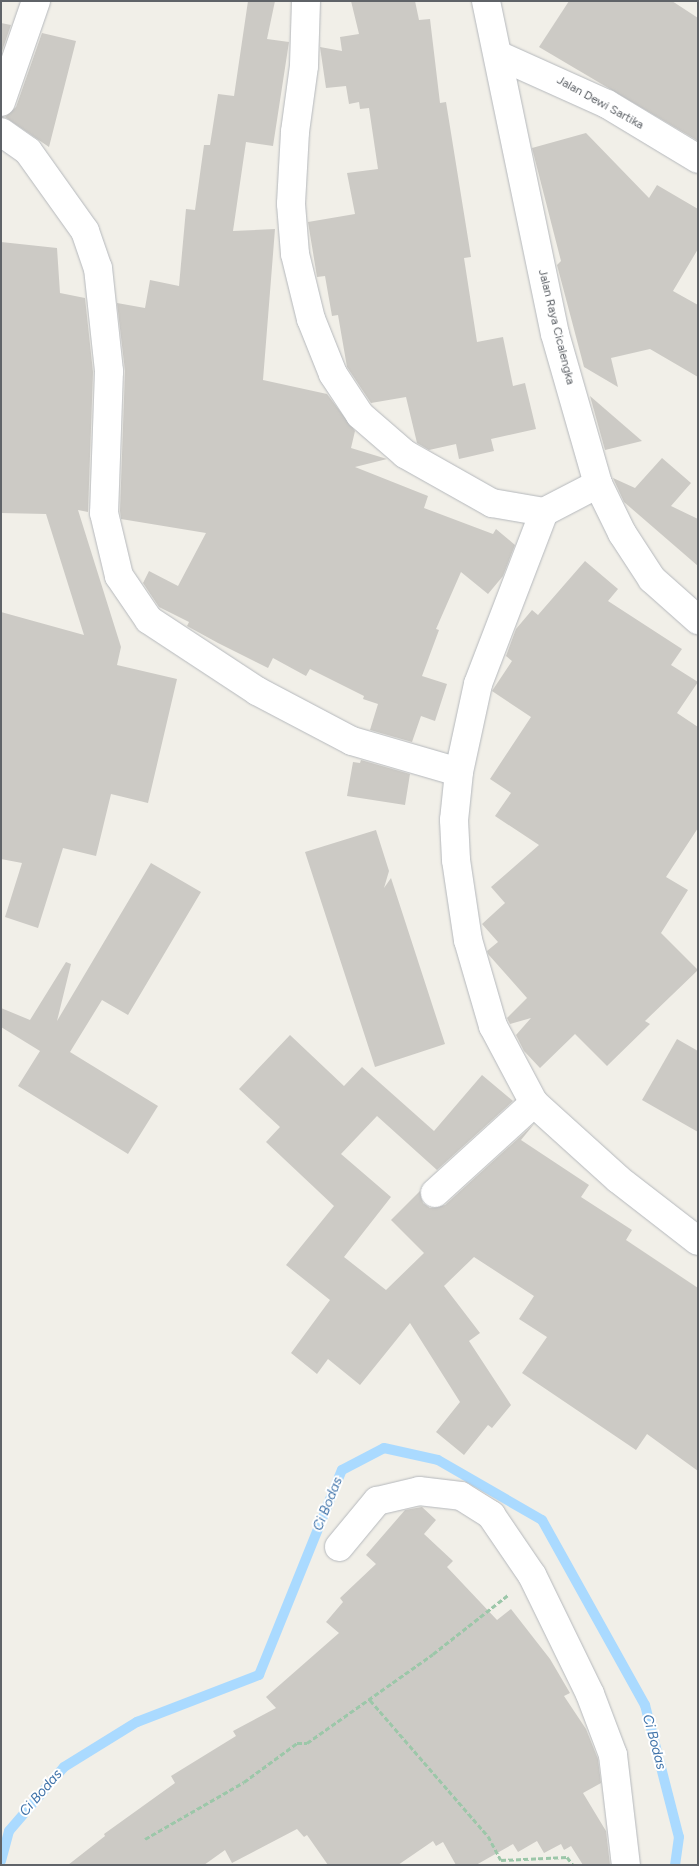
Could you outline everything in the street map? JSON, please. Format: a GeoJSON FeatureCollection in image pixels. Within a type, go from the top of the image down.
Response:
{"type":"FeatureCollection","features":[{"type":"Feature","properties":{"kind":"street"},"geometry":{"type":"LineString","coordinates":[[1,102],[36,1]]}},
{"type":"Feature","properties":{"kind":"street"},"geometry":{"type":"LineString","coordinates":[[306,1],[305,47],[291,204],[295,254],[309,310],[333,374],[360,415],[404,454],[492,502],[544,512],[598,484]]}},
{"type":"Feature","properties":{"kind":"street","name":"Jalan Raya Cicalengka"},"geometry":{"type":"LineString","coordinates":[[486,1],[555,334],[598,484],[622,533],[652,579],[698,620]]}},
{"type":"Feature","properties":{"kind":"street","name":"Jalan Dewi Sartika"},"geometry":{"type":"LineString","coordinates":[[498,55],[607,104],[698,159]]}},
{"type":"Feature","properties":{"kind":"street"},"geometry":{"type":"LineString","coordinates":[[1,132],[28,151],[85,231],[98,268],[109,371],[104,513],[119,576],[149,620],[257,691],[352,741],[459,772]]}},
{"type":"Feature","properties":{"kind":"street"},"geometry":{"type":"LineString","coordinates":[[544,512],[478,684],[459,772],[454,820],[456,860],[468,940],[493,1026],[534,1103],[618,1179],[698,1242]]}},
{"type":"Feature","properties":{"kind":"street"},"geometry":{"type":"LineString","coordinates":[[435,1193],[534,1103]]}},
{"type":"Feature","properties":{"kind":"street"},"geometry":{"type":"LineString","coordinates":[[339,1547],[377,1501],[419,1492],[461,1496],[491,1515],[532,1575],[590,1694],[613,1755],[626,1865]]}},
{"type":"Feature","properties":{"kind":"path"},"geometry":{"type":"LineString","coordinates":[[145,1838],[244,1782],[298,1743],[307,1743],[370,1700],[532,1575]]}},
{"type":"Feature","properties":{"kind":"path"},"geometry":{"type":"LineString","coordinates":[[370,1700],[488,1836],[500,1860],[566,1857],[573,1865]]}},
{"type":"Feature","properties":{"kind":"building"},"geometry":{"type":"Polygon","coordinates":[[[248,1],[275,1],[267,39],[289,42],[273,146],[246,142],[233,231],[275,229],[263,380],[327,394],[355,431],[351,448],[387,459],[355,467],[428,496],[424,508],[493,534],[496,529],[515,545],[503,576],[488,594],[461,572],[436,629],[439,630],[422,676],[447,684],[435,721],[421,716],[412,742],[370,730],[378,704],[363,699],[364,696],[310,669],[306,676],[273,658],[268,668],[187,626],[189,622],[159,607],[143,583],[149,571],[178,586],[206,533],[121,519],[125,371],[117,303],[145,308],[150,280],[179,286],[186,209],[195,210],[204,145],[210,145],[218,94],[234,96],[248,1]]]}},
{"type":"Feature","properties":{"kind":"building"},"geometry":{"type":"Polygon","coordinates":[[[351,1],[415,1],[419,20],[430,19],[440,103],[446,102],[471,257],[464,258],[477,342],[503,337],[513,386],[525,383],[536,429],[491,439],[494,451],[459,459],[456,444],[429,450],[417,443],[406,397],[371,403],[347,367],[338,315],[332,316],[325,276],[317,277],[308,222],[355,214],[347,173],[378,169],[369,108],[360,109],[359,102],[349,104],[346,86],[326,88],[320,47],[342,51],[340,37],[359,34],[351,1]]]}},
{"type":"Feature","properties":{"kind":"building"},"geometry":{"type":"Polygon","coordinates":[[[569,1],[672,1],[698,18],[698,141],[539,47],[569,1]]]}},
{"type":"Feature","properties":{"kind":"building"},"geometry":{"type":"Polygon","coordinates":[[[1,23],[11,25],[1,54],[1,23]]]}},
{"type":"Feature","properties":{"kind":"building"},"geometry":{"type":"Polygon","coordinates":[[[42,33],[76,41],[49,147],[5,117],[16,107],[42,33]]]}},
{"type":"Feature","properties":{"kind":"building"},"geometry":{"type":"Polygon","coordinates":[[[586,133],[649,198],[657,185],[698,209],[698,249],[673,291],[698,305],[698,377],[650,349],[611,358],[618,387],[584,367],[557,265],[561,261],[532,148],[586,133]]]}},
{"type":"Feature","properties":{"kind":"building"},"geometry":{"type":"Polygon","coordinates":[[[1,242],[57,248],[60,293],[85,298],[93,372],[88,512],[78,510],[121,647],[117,665],[177,679],[148,803],[111,794],[96,856],[63,848],[38,928],[5,917],[22,863],[1,859],[1,612],[84,635],[46,514],[1,513],[1,242]]]}},
{"type":"Feature","properties":{"kind":"building"},"geometry":{"type":"Polygon","coordinates":[[[590,396],[642,441],[605,450],[590,396]]]}},
{"type":"Feature","properties":{"kind":"building"},"geometry":{"type":"Polygon","coordinates":[[[662,458],[691,483],[671,506],[698,519],[698,566],[624,502],[613,478],[635,488],[662,458]]]}},
{"type":"Feature","properties":{"kind":"building"},"geometry":{"type":"Polygon","coordinates":[[[585,561],[618,589],[608,601],[682,649],[671,665],[698,682],[677,713],[698,727],[698,828],[666,877],[688,890],[661,933],[698,970],[645,1021],[650,1024],[607,1066],[575,1034],[540,1068],[524,1051],[516,1035],[531,1018],[510,1024],[507,1018],[527,998],[488,954],[487,951],[498,942],[482,924],[505,903],[491,887],[539,845],[495,816],[511,793],[490,779],[531,717],[492,691],[512,661],[506,656],[516,629],[532,610],[538,615],[585,561]]]}},
{"type":"Feature","properties":{"kind":"building"},"geometry":{"type":"Polygon","coordinates":[[[361,760],[410,774],[405,805],[347,796],[353,762],[360,763],[361,760]]]}},
{"type":"Feature","properties":{"kind":"building"},"geometry":{"type":"Polygon","coordinates":[[[376,830],[389,871],[384,888],[391,878],[445,1044],[375,1067],[305,852],[376,830]]]}},
{"type":"Feature","properties":{"kind":"building"},"geometry":{"type":"Polygon","coordinates":[[[151,863],[201,892],[128,1015],[102,1000],[70,1052],[158,1106],[128,1154],[18,1086],[40,1051],[1,1027],[1,1008],[30,1020],[66,962],[71,964],[57,1021],[151,863]]]}},
{"type":"Feature","properties":{"kind":"building"},"geometry":{"type":"Polygon","coordinates":[[[290,1035],[344,1086],[362,1067],[434,1131],[482,1075],[513,1101],[437,1170],[377,1116],[341,1154],[391,1197],[344,1257],[386,1290],[424,1253],[391,1220],[420,1191],[423,1203],[430,1208],[445,1205],[534,1124],[521,1140],[589,1185],[581,1197],[632,1230],[626,1240],[698,1288],[698,1471],[647,1434],[636,1450],[522,1373],[547,1337],[519,1319],[534,1296],[474,1257],[444,1286],[480,1333],[469,1341],[511,1405],[492,1428],[488,1425],[464,1455],[436,1432],[460,1402],[410,1323],[360,1385],[328,1359],[317,1374],[291,1353],[330,1300],[286,1265],[334,1206],[266,1142],[280,1127],[239,1089],[290,1035]]]}},
{"type":"Feature","properties":{"kind":"building"},"geometry":{"type":"Polygon","coordinates":[[[677,1039],[698,1051],[698,1132],[642,1100],[677,1039]]]}},
{"type":"Feature","properties":{"kind":"building"},"geometry":{"type":"Polygon","coordinates":[[[422,1507],[436,1520],[424,1534],[453,1561],[447,1567],[497,1620],[511,1609],[550,1659],[570,1693],[564,1696],[586,1729],[598,1759],[601,1783],[583,1793],[606,1831],[610,1865],[583,1865],[571,1846],[564,1850],[561,1844],[544,1853],[537,1841],[518,1852],[513,1844],[476,1865],[456,1865],[443,1842],[436,1846],[433,1841],[398,1865],[328,1865],[307,1835],[304,1837],[297,1829],[232,1863],[225,1850],[204,1865],[68,1865],[105,1836],[104,1834],[175,1783],[171,1776],[236,1736],[233,1731],[276,1708],[266,1697],[339,1633],[326,1622],[343,1602],[340,1598],[376,1564],[366,1555],[405,1510],[422,1507]]]}},
{"type":"Feature","properties":{"kind":"waterway","name":"Ci Bodas"},"geometry":{"type":"LineString","coordinates":[[1,1861],[9,1831],[64,1767],[137,1722],[259,1675],[342,1470],[384,1448],[438,1460],[542,1520],[645,1705],[679,1837],[675,1865]]}}]}
